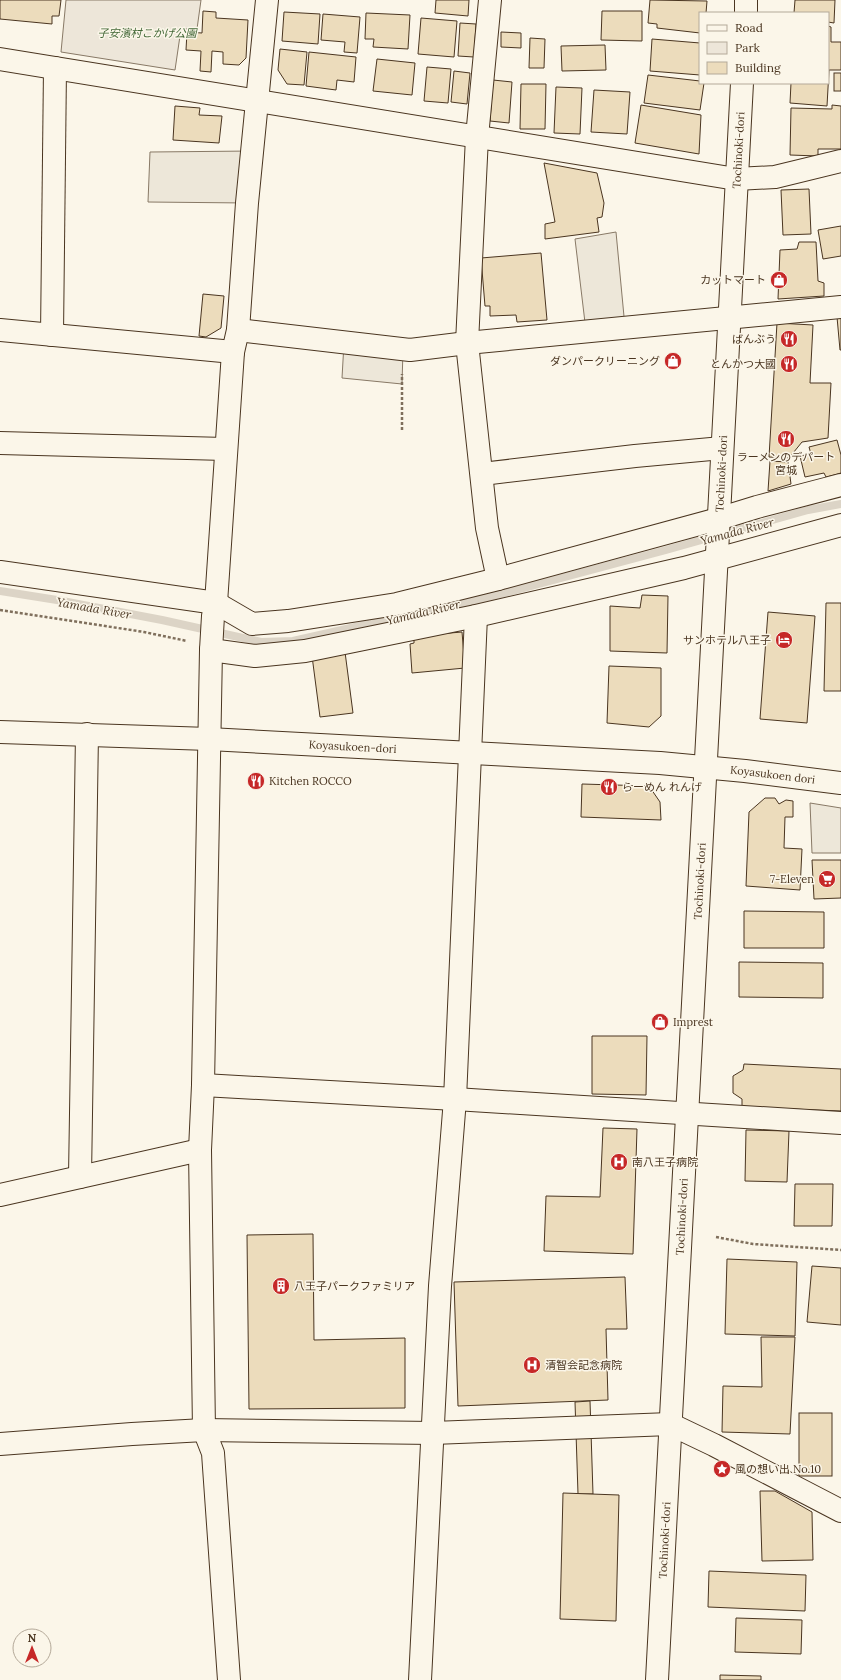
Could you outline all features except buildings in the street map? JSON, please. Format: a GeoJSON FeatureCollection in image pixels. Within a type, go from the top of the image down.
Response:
{"type":"FeatureCollection","features":[{"type":"Feature","properties":{"kind":"street"},"geometry":{"type":"LineString","coordinates":[[229,1680],[212,1453],[204,1430],[200,1150],[203,1085],[211,646],[233,352],[238,330],[267,0]]}},
{"type":"Feature","properties":{"kind":"street"},"geometry":{"type":"LineString","coordinates":[[490,0],[478,136],[467,342],[487,528],[498,579]]}},
{"type":"Feature","properties":{"kind":"street"},"geometry":{"type":"LineString","coordinates":[[746,0],[746,12]]}},
{"type":"Feature","properties":{"kind":"street"},"geometry":{"type":"LineString","coordinates":[[0,59],[736,179],[775,177],[841,161]]}},
{"type":"Feature","properties":{"kind":"street"},"geometry":{"type":"LineString","coordinates":[[52,335],[55,68]]}},
{"type":"Feature","properties":{"kind":"street","name":"Tochinoki-dori"},"geometry":{"type":"LineString","coordinates":[[657,1680],[704,767],[742,84]]}},
{"type":"Feature","properties":{"kind":"street"},"geometry":{"type":"LineString","coordinates":[[238,330],[410,350],[467,342],[841,307]]}},
{"type":"Feature","properties":{"kind":"street"},"geometry":{"type":"LineString","coordinates":[[0,330],[233,352]]}},
{"type":"Feature","properties":{"kind":"street"},"geometry":{"type":"LineString","coordinates":[[0,443],[225,449]]}},
{"type":"Feature","properties":{"kind":"street"},"geometry":{"type":"LineString","coordinates":[[482,474],[635,456],[722,448]]}},
{"type":"Feature","properties":{"kind":"street"},"geometry":{"type":"LineString","coordinates":[[0,572],[214,610],[252,624],[288,621],[397,604],[718,522],[757,507],[841,485]]}},
{"type":"Feature","properties":{"kind":"street"},"geometry":{"type":"LineString","coordinates":[[211,646],[255,656],[305,651],[476,616],[841,525]]}},
{"type":"Feature","properties":{"kind":"street"},"geometry":{"type":"LineString","coordinates":[[420,1680],[440,1286],[455,1099],[476,616]]}},
{"type":"Feature","properties":{"kind":"street","name":"Koyasukoen-dori"},"geometry":{"type":"LineString","coordinates":[[0,732],[209,739],[660,762],[704,767]]}},
{"type":"Feature","properties":{"kind":"street"},"geometry":{"type":"LineString","coordinates":[[80,1177],[87,734]]}},
{"type":"Feature","properties":{"kind":"street","name":"Koyasukoen dori"},"geometry":{"type":"LineString","coordinates":[[704,767],[841,783]]}},
{"type":"Feature","properties":{"kind":"street"},"geometry":{"type":"LineString","coordinates":[[203,1085],[841,1123]]}},
{"type":"Feature","properties":{"kind":"street"},"geometry":{"type":"LineString","coordinates":[[0,1195],[200,1150]]}},
{"type":"Feature","properties":{"kind":"street"},"geometry":{"type":"LineString","coordinates":[[0,1444],[204,1430],[433,1433],[670,1424],[714,1445],[841,1511]]}},
{"type":"Feature","properties":{"kind":"path"},"geometry":{"type":"LineString","coordinates":[[402,430],[403,350]]}},
{"type":"Feature","properties":{"kind":"path"},"geometry":{"type":"LineString","coordinates":[[0,610],[144,632],[211,646]]}},
{"type":"Feature","properties":{"kind":"path"},"geometry":{"type":"LineString","coordinates":[[716,1237],[754,1244],[841,1250]]}},
{"type":"Feature","properties":{"kind":"green space","name":"子安濱村こかげ公園"},"geometry":{"type":"Polygon","coordinates":[[[66,0],[201,0],[197,29],[181,29],[175,70],[61,52],[66,0]]]}},
{"type":"Feature","properties":{"kind":"shaded area"},"geometry":{"type":"Polygon","coordinates":[[[252,151],[247,203],[148,202],[150,152],[252,151]]]}},
{"type":"Feature","properties":{"kind":"shaded area"},"geometry":{"type":"Polygon","coordinates":[[[616,232],[625,327],[586,331],[575,239],[616,232]]]}},
{"type":"Feature","properties":{"kind":"shaded area"},"geometry":{"type":"Polygon","coordinates":[[[344,343],[403,350],[402,384],[342,378],[344,343]]]}},
{"type":"Feature","properties":{"kind":"shaded area"},"geometry":{"type":"Polygon","coordinates":[[[810,803],[841,808],[841,853],[812,853],[810,803]]]}},
{"type":"Feature","properties":{"kind":"waterway","name":"Yamada River"},"geometry":{"type":"LineString","coordinates":[[0,591],[162,620],[261,642],[293,641],[497,595],[808,510],[841,504]]}},
{"type":"Feature","properties":{"kind":"place","name":"カットマート"},"geometry":{"type":"Point","coordinates":[779,280]}},
{"type":"Feature","properties":{"kind":"place","name":"ばんぶう"},"geometry":{"type":"Point","coordinates":[789,339]}},
{"type":"Feature","properties":{"kind":"place","name":"ダンパークリーニング"},"geometry":{"type":"Point","coordinates":[673,361]}},
{"type":"Feature","properties":{"kind":"place","name":"とんかつ大國"},"geometry":{"type":"Point","coordinates":[789,364]}},
{"type":"Feature","properties":{"kind":"place","name":"ラーメンのデパート 宮城"},"geometry":{"type":"Point","coordinates":[786,439]}},
{"type":"Feature","properties":{"kind":"place","name":"サンホテル八王子"},"geometry":{"type":"Point","coordinates":[784,640]}},
{"type":"Feature","properties":{"kind":"place","name":"Kitchen ROCCO"},"geometry":{"type":"Point","coordinates":[256,781]}},
{"type":"Feature","properties":{"kind":"place","name":"らーめん れんげ"},"geometry":{"type":"Point","coordinates":[609,787]}},
{"type":"Feature","properties":{"kind":"place","name":"7-Eleven"},"geometry":{"type":"Point","coordinates":[827,879]}},
{"type":"Feature","properties":{"kind":"place","name":"Imprest"},"geometry":{"type":"Point","coordinates":[660,1022]}},
{"type":"Feature","properties":{"kind":"place","name":"南八王子病院"},"geometry":{"type":"Point","coordinates":[619,1162]}},
{"type":"Feature","properties":{"kind":"place","name":"八王子パークファミリア"},"geometry":{"type":"Point","coordinates":[281,1286]}},
{"type":"Feature","properties":{"kind":"place","name":"清智会記念病院"},"geometry":{"type":"Point","coordinates":[532,1365]}},
{"type":"Feature","properties":{"kind":"place","name":"風の想い出 No.10"},"geometry":{"type":"Point","coordinates":[722,1469]}}]}
